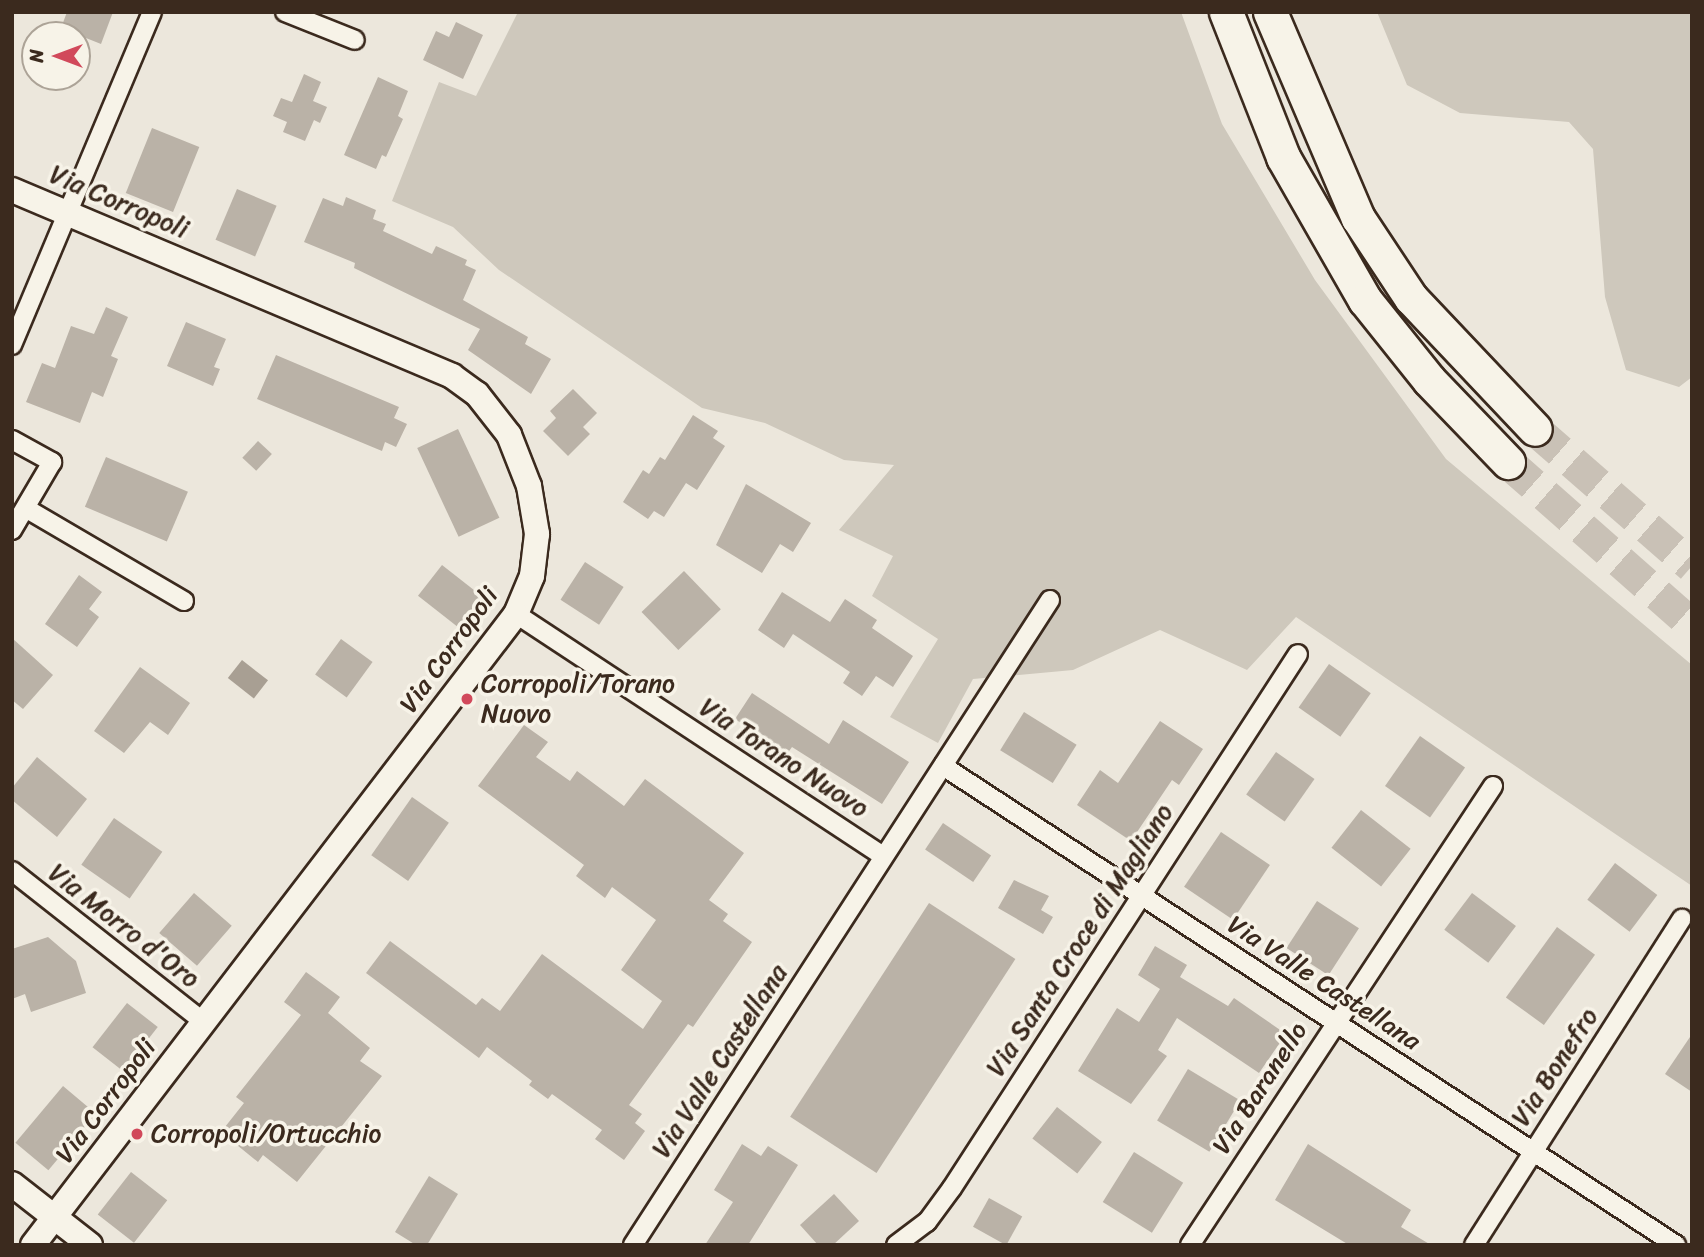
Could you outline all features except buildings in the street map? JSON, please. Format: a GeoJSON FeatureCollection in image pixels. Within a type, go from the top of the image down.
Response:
{"type":"FeatureCollection","features":[{"type":"Feature","properties":{"kind":"highway"},"geometry":{"type":"LineString","coordinates":[[1226,12],[1283,157],[1365,300],[1429,380],[1508,462]]}},
{"type":"Feature","properties":{"kind":"highway"},"geometry":{"type":"LineString","coordinates":[[1270,12],[1358,219],[1411,298],[1535,429]]}},
{"type":"Feature","properties":{"kind":"street"},"geometry":{"type":"LineString","coordinates":[[12,345],[152,12]]}},
{"type":"Feature","properties":{"kind":"street"},"geometry":{"type":"LineString","coordinates":[[285,12],[355,40]]}},
{"type":"Feature","properties":{"kind":"street","name":"Via Corropoli"},"geometry":{"type":"LineString","coordinates":[[12,190],[420,361],[477,394],[509,435],[533,504],[534,564],[516,614],[33,1245]]}},
{"type":"Feature","properties":{"kind":"street"},"geometry":{"type":"LineString","coordinates":[[12,440],[52,462],[27,509],[12,530]]}},
{"type":"Feature","properties":{"kind":"street"},"geometry":{"type":"LineString","coordinates":[[27,509],[184,601]]}},
{"type":"Feature","properties":{"kind":"street","name":"Via Valle Castellana"},"geometry":{"type":"LineString","coordinates":[[634,1245],[882,855],[1050,600]]}},
{"type":"Feature","properties":{"kind":"street","name":"Via Torano Nuovo"},"geometry":{"type":"LineString","coordinates":[[516,614],[882,855]]}},
{"type":"Feature","properties":{"kind":"street","name":"Via Santa Croce di Magliano"},"geometry":{"type":"LineString","coordinates":[[896,1245],[927,1222],[952,1188],[1138,896],[1298,654]]}},
{"type":"Feature","properties":{"kind":"street","name":"Via Valle Castellana"},"geometry":{"type":"LineString","coordinates":[[943,766],[1138,896],[1335,1019],[1676,1245]]}},
{"type":"Feature","properties":{"kind":"street","name":"Via Baranello"},"geometry":{"type":"LineString","coordinates":[[1190,1245],[1335,1019],[1493,786]]}},
{"type":"Feature","properties":{"kind":"street","name":"Via Morro d'Oro"},"geometry":{"type":"LineString","coordinates":[[12,870],[204,1022]]}},
{"type":"Feature","properties":{"kind":"street","name":"Via Bonefro"},"geometry":{"type":"LineString","coordinates":[[1474,1245],[1682,919]]}},
{"type":"Feature","properties":{"kind":"street"},"geometry":{"type":"LineString","coordinates":[[12,1184],[90,1245]]}},
{"type":"Feature","properties":{"kind":"shaded area"},"geometry":{"type":"Polygon","coordinates":[[[518,12],[1181,12],[1222,124],[1315,280],[1446,459],[1692,665],[1692,886],[1296,617],[1247,670],[1160,630],[1073,670],[973,679],[938,743],[890,717],[938,639],[872,596],[893,556],[839,530],[894,465],[844,460],[765,423],[702,408],[499,270],[453,227],[392,201],[439,82],[476,96],[518,12]]]}},
{"type":"Feature","properties":{"kind":"shaded area"},"geometry":{"type":"Polygon","coordinates":[[[1377,12],[1692,12],[1692,377],[1679,387],[1626,370],[1605,297],[1593,149],[1569,122],[1460,113],[1407,85],[1377,12]]]}},
{"type":"Feature","properties":{"kind":"shaded area"},"geometry":{"type":"Polygon","coordinates":[[[242,660],[268,680],[254,698],[228,678],[242,660]]]}},
{"type":"Feature","properties":{"kind":"tunnel"},"geometry":{"type":"LineString","coordinates":[[1535,429],[1692,566]]}},
{"type":"Feature","properties":{"kind":"tunnel"},"geometry":{"type":"LineString","coordinates":[[1508,462],[1692,624]]}},
{"type":"Feature","properties":{"kind":"place","name":"Corropoli/Torano Nuovo"},"geometry":{"type":"Point","coordinates":[467,699]}},
{"type":"Feature","properties":{"kind":"place","name":"Corropoli/Ortucchio"},"geometry":{"type":"Point","coordinates":[137,1134]}}]}
